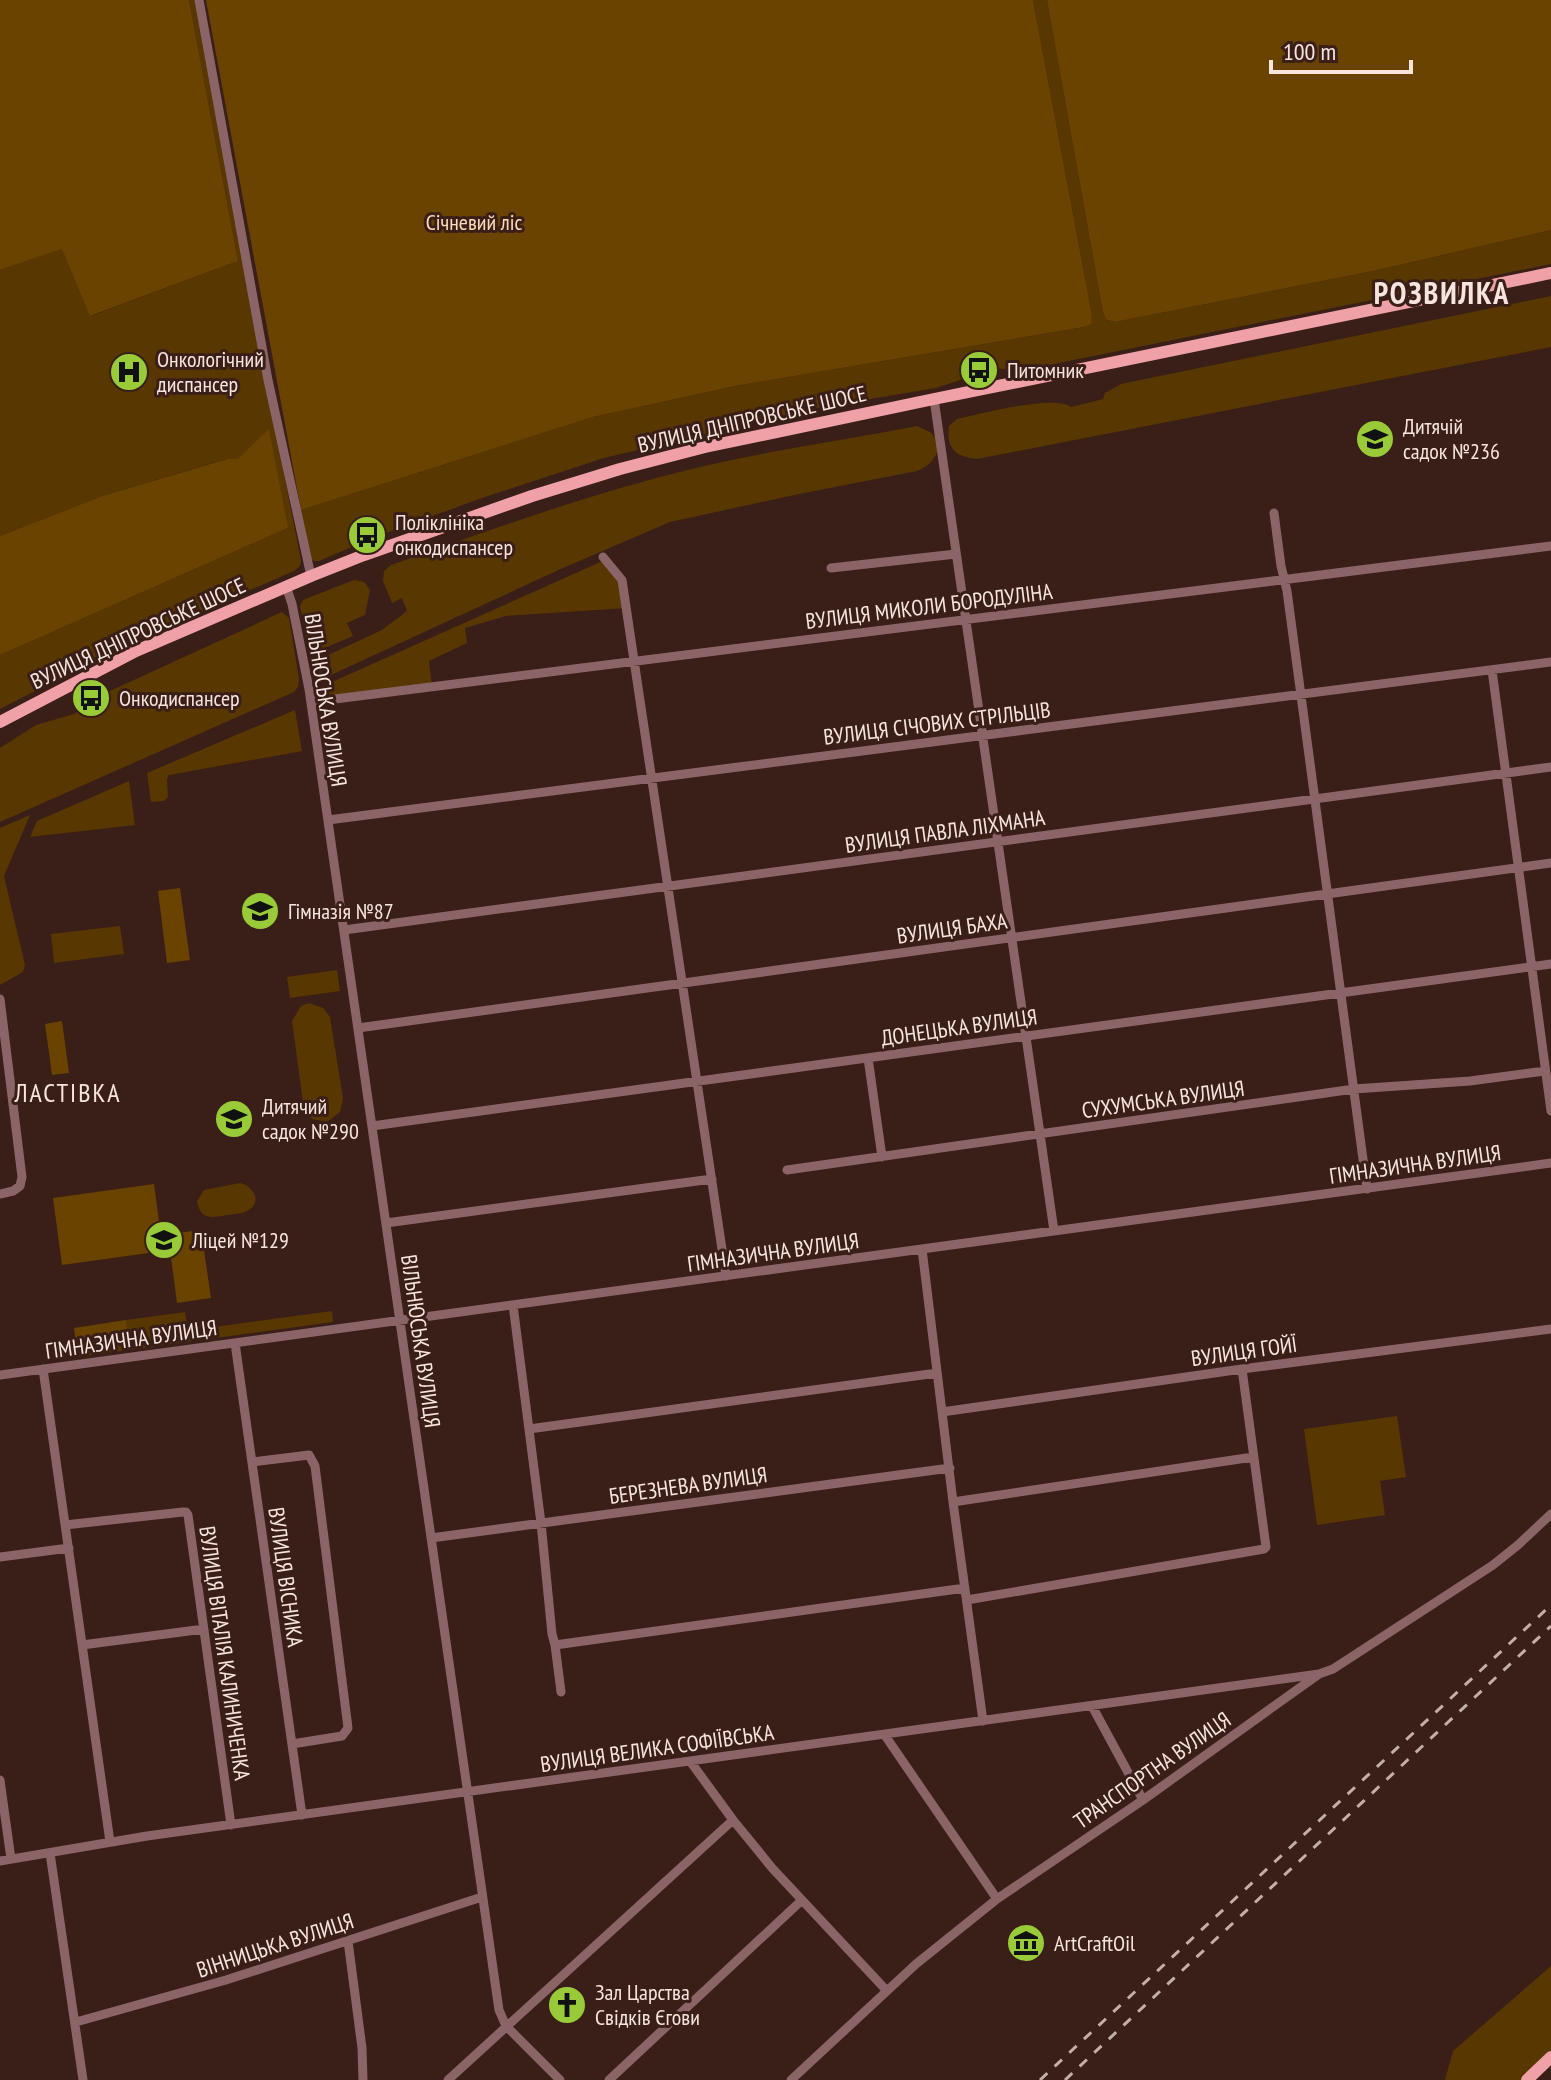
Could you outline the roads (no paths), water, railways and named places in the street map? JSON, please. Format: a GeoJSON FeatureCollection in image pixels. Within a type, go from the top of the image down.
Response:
{"type":"FeatureCollection","features":[{"type":"Feature","properties":{"kind":"main road","name":"ВУЛИЦЯ ДНІПРОВСЬКЕ ШОСЕ"},"geometry":{"type":"LineString","coordinates":[[0,722],[136,651],[286,586],[532,496],[620,469],[705,447],[1551,273]]}},
{"type":"Feature","properties":{"kind":"main road"},"geometry":{"type":"LineString","coordinates":[[1527,2080],[1551,2057]]}},
{"type":"Feature","properties":{"kind":"street"},"geometry":{"type":"LineString","coordinates":[[199,0],[268,380],[311,576]]}},
{"type":"Feature","properties":{"kind":"street"},"geometry":{"type":"LineString","coordinates":[[934,399],[1054,1231]]}},
{"type":"Feature","properties":{"kind":"street"},"geometry":{"type":"LineString","coordinates":[[1274,513],[1367,1189]]}},
{"type":"Feature","properties":{"kind":"street","name":"ВУЛИЦЯ МИКОЛИ БОРОДУЛІНА"},"geometry":{"type":"LineString","coordinates":[[311,702],[1551,546]]}},
{"type":"Feature","properties":{"kind":"street"},"geometry":{"type":"LineString","coordinates":[[831,568],[956,554]]}},
{"type":"Feature","properties":{"kind":"street"},"geometry":{"type":"LineString","coordinates":[[603,557],[622,580],[726,1276]]}},
{"type":"Feature","properties":{"kind":"street","name":"ВІЛЬНЮСЬКА ВУЛИЦЯ"},"geometry":{"type":"LineString","coordinates":[[286,586],[311,702],[499,2010],[506,2026],[560,2080]]}},
{"type":"Feature","properties":{"kind":"street","name":"ВУЛИЦЯ СІЧОВИХ СТРІЛЬЦІВ"},"geometry":{"type":"LineString","coordinates":[[328,820],[1551,662]]}},
{"type":"Feature","properties":{"kind":"street"},"geometry":{"type":"LineString","coordinates":[[1492,670],[1532,966],[1548,1059],[1545,1071],[1551,1111]]}},
{"type":"Feature","properties":{"kind":"street","name":"ВУЛИЦЯ ПАВЛА ЛІХМАНА"},"geometry":{"type":"LineString","coordinates":[[344,930],[1551,767]]}},
{"type":"Feature","properties":{"kind":"street","name":"ВУЛИЦЯ БАХА"},"geometry":{"type":"LineString","coordinates":[[358,1028],[1551,863]]}},
{"type":"Feature","properties":{"kind":"street","name":"ДОНЕЦЬКА ВУЛИЦЯ"},"geometry":{"type":"LineString","coordinates":[[372,1126],[1551,964]]}},
{"type":"Feature","properties":{"kind":"street"},"geometry":{"type":"LineString","coordinates":[[0,999],[22,1177],[20,1186],[0,1194]]}},
{"type":"Feature","properties":{"kind":"street"},"geometry":{"type":"LineString","coordinates":[[868,1058],[882,1157]]}},
{"type":"Feature","properties":{"kind":"street","name":"СУХУМСЬКА ВУЛИЦЯ"},"geometry":{"type":"LineString","coordinates":[[787,1170],[1354,1089],[1470,1081],[1545,1071]]}},
{"type":"Feature","properties":{"kind":"street","name":"ГІМНАЗИЧНА ВУЛИЦЯ"},"geometry":{"type":"LineString","coordinates":[[0,1375],[1551,1163]]}},
{"type":"Feature","properties":{"kind":"street"},"geometry":{"type":"LineString","coordinates":[[386,1223],[712,1179]]}},
{"type":"Feature","properties":{"kind":"street"},"geometry":{"type":"LineString","coordinates":[[922,1249],[983,1721]]}},
{"type":"Feature","properties":{"kind":"street"},"geometry":{"type":"LineString","coordinates":[[513,1305],[561,1692]]}},
{"type":"Feature","properties":{"kind":"street","name":"ВУЛИЦЯ ГОЙЇ"},"geometry":{"type":"LineString","coordinates":[[942,1412],[1551,1329]]}},
{"type":"Feature","properties":{"kind":"street","name":"ВУЛИЦЯ ВІСНИКА"},"geometry":{"type":"LineString","coordinates":[[235,1343],[302,1815]]}},
{"type":"Feature","properties":{"kind":"street"},"geometry":{"type":"LineString","coordinates":[[43,1369],[110,1842]]}},
{"type":"Feature","properties":{"kind":"street"},"geometry":{"type":"LineString","coordinates":[[967,1600],[1264,1549],[1242,1369]]}},
{"type":"Feature","properties":{"kind":"street"},"geometry":{"type":"LineString","coordinates":[[529,1429],[937,1373]]}},
{"type":"Feature","properties":{"kind":"street"},"geometry":{"type":"LineString","coordinates":[[252,1462],[309,1455],[315,1466],[348,1728],[342,1736],[292,1744]]}},
{"type":"Feature","properties":{"kind":"street"},"geometry":{"type":"LineString","coordinates":[[953,1502],[1253,1457]]}},
{"type":"Feature","properties":{"kind":"street","name":"БЕРЕЗНЕВА ВУЛИЦЯ"},"geometry":{"type":"LineString","coordinates":[[431,1538],[950,1468]]}},
{"type":"Feature","properties":{"kind":"street","name":"ВУЛИЦЯ ВІТАЛІЯ КАЛИНИЧЕНКА"},"geometry":{"type":"LineString","coordinates":[[65,1525],[186,1512],[188,1515],[231,1825]]}},
{"type":"Feature","properties":{"kind":"street","name":"ТРАНСПОРТНА ВУЛИЦЯ"},"geometry":{"type":"LineString","coordinates":[[791,2080],[916,1964],[997,1899],[1143,1800],[1319,1674],[1333,1669],[1493,1565],[1551,1514]]}},
{"type":"Feature","properties":{"kind":"street"},"geometry":{"type":"LineString","coordinates":[[0,1557],[69,1548]]}},
{"type":"Feature","properties":{"kind":"street"},"geometry":{"type":"LineString","coordinates":[[555,1645],[965,1588]]}},
{"type":"Feature","properties":{"kind":"street"},"geometry":{"type":"LineString","coordinates":[[82,1645],[204,1629]]}},
{"type":"Feature","properties":{"kind":"street","name":"ВУЛИЦЯ ВЕЛИКА СОФІЇВСЬКА"},"geometry":{"type":"LineString","coordinates":[[5,1860],[110,1842],[1319,1674]]}},
{"type":"Feature","properties":{"kind":"street"},"geometry":{"type":"LineString","coordinates":[[1092,1706],[1143,1800]]}},
{"type":"Feature","properties":{"kind":"street"},"geometry":{"type":"LineString","coordinates":[[884,1734],[997,1899]]}},
{"type":"Feature","properties":{"kind":"street"},"geometry":{"type":"LineString","coordinates":[[690,1761],[733,1820],[887,1991]]}},
{"type":"Feature","properties":{"kind":"street"},"geometry":{"type":"LineString","coordinates":[[0,1780],[5,1860]]}},
{"type":"Feature","properties":{"kind":"street"},"geometry":{"type":"LineString","coordinates":[[448,2080],[733,1820]]}},
{"type":"Feature","properties":{"kind":"street"},"geometry":{"type":"LineString","coordinates":[[50,1853],[83,2080]]}},
{"type":"Feature","properties":{"kind":"street","name":"ВІННИЦЬКА ВУЛИЦЯ"},"geometry":{"type":"LineString","coordinates":[[76,2022],[190,1991],[482,1897]]}},
{"type":"Feature","properties":{"kind":"street"},"geometry":{"type":"LineString","coordinates":[[609,2080],[802,1900]]}},
{"type":"Feature","properties":{"kind":"street"},"geometry":{"type":"LineString","coordinates":[[348,1941],[362,2048],[362,2079]]}},
{"type":"Feature","properties":{"kind":"railway"},"geometry":{"type":"LineString","coordinates":[[1040,2080],[1551,1605]]}},
{"type":"Feature","properties":{"kind":"railway"},"geometry":{"type":"LineString","coordinates":[[1065,2080],[1551,1626]]}},
{"type":"Feature","properties":{"kind":"place","name":"Питомник"},"geometry":{"type":"Point","coordinates":[979,370]}},
{"type":"Feature","properties":{"kind":"place","name":"Онкологічний диспансер"},"geometry":{"type":"Point","coordinates":[129,372]}},
{"type":"Feature","properties":{"kind":"place","name":"Дитячій садок №236"},"geometry":{"type":"Point","coordinates":[1375,439]}},
{"type":"Feature","properties":{"kind":"place","name":"Поліклініка онкодиспансер"},"geometry":{"type":"Point","coordinates":[367,535]}},
{"type":"Feature","properties":{"kind":"place","name":"Онкодиспансер"},"geometry":{"type":"Point","coordinates":[91,698]}},
{"type":"Feature","properties":{"kind":"place","name":"Гімназія №87"},"geometry":{"type":"Point","coordinates":[260,911]}},
{"type":"Feature","properties":{"kind":"place","name":"Дитячий садок №290"},"geometry":{"type":"Point","coordinates":[234,1119]}},
{"type":"Feature","properties":{"kind":"place","name":"Ліцей №129"},"geometry":{"type":"Point","coordinates":[164,1240]}},
{"type":"Feature","properties":{"kind":"place","name":"ArtCraftOil"},"geometry":{"type":"Point","coordinates":[1026,1943]}},
{"type":"Feature","properties":{"kind":"place","name":"Зал Царства Свідків Єгови"},"geometry":{"type":"Point","coordinates":[567,2005]}},
{"type":"Feature","properties":{"kind":"district","name":"РОЗВИЛКА"},"geometry":{"type":"Point","coordinates":[1442,294]}},
{"type":"Feature","properties":{"kind":"district","name":"ЛАСТІВКА"},"geometry":{"type":"Point","coordinates":[68,1093]}},
{"type":"Feature","properties":{"kind":"park label","name":"Січневий ліс"},"geometry":{"type":"Point","coordinates":[474,222]}}]}
